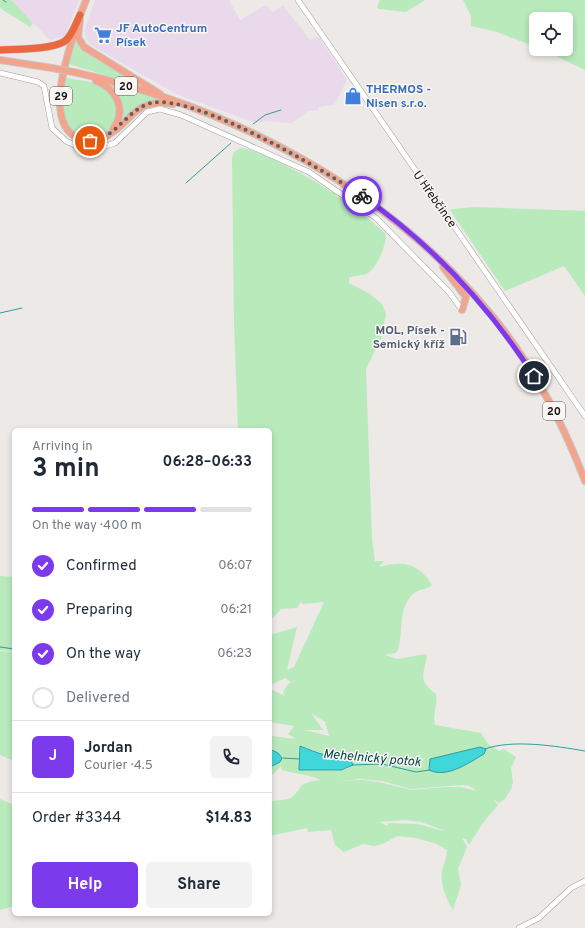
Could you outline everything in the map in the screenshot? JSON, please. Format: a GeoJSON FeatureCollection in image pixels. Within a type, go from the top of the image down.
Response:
{"type":"FeatureCollection","features":[{"type":"Feature","properties":{"kind":"highway"},"geometry":{"type":"LineString","coordinates":[[0,50],[44,47],[63,43],[71,34],[80,15]]}},
{"type":"Feature","properties":{"kind":"main road","name":"29"},"geometry":{"type":"LineString","coordinates":[[86,0],[70,46],[63,78],[60,118],[67,130],[80,139],[95,140],[110,133]]}},
{"type":"Feature","properties":{"kind":"main road"},"geometry":{"type":"LineString","coordinates":[[80,15],[78,37],[84,47],[172,100]]}},
{"type":"Feature","properties":{"kind":"main road","name":"20"},"geometry":{"type":"LineString","coordinates":[[0,60],[52,68],[127,86],[204,112],[257,136],[335,178],[384,213],[435,256],[478,299],[515,346],[554,412],[585,481]]}},
{"type":"Feature","properties":{"kind":"main road"},"geometry":{"type":"LineString","coordinates":[[78,74],[109,87],[117,99],[119,106],[119,119],[110,133]]}},
{"type":"Feature","properties":{"kind":"main road"},"geometry":{"type":"LineString","coordinates":[[110,133],[140,108],[152,103],[173,104],[204,112]]}},
{"type":"Feature","properties":{"kind":"main road"},"geometry":{"type":"LineString","coordinates":[[435,256],[466,298],[462,310]]}},
{"type":"Feature","properties":{"kind":"street","name":"U Hřebčince"},"geometry":{"type":"LineString","coordinates":[[298,0],[572,398],[583,408],[585,416]]}},
{"type":"Feature","properties":{"kind":"street"},"geometry":{"type":"LineString","coordinates":[[0,73],[41,83],[46,90],[52,128],[66,141],[80,148],[96,149],[115,143],[148,112],[160,109],[181,115],[299,167],[327,184],[376,218],[449,292],[462,310]]}},
{"type":"Feature","properties":{"kind":"street"},"geometry":{"type":"LineString","coordinates":[[519,928],[539,918],[571,888],[585,881]]}},
{"type":"Feature","properties":{"kind":"shaded area"},"geometry":{"type":"Polygon","coordinates":[[[11,0],[79,0],[65,36],[50,40],[11,0]]]}},
{"type":"Feature","properties":{"kind":"shaded area"},"geometry":{"type":"Polygon","coordinates":[[[95,0],[229,0],[240,20],[266,5],[273,12],[283,5],[310,40],[318,36],[347,80],[334,105],[318,107],[318,110],[308,111],[292,123],[265,121],[256,123],[176,94],[89,44],[84,31],[95,0]]]}},
{"type":"Feature","properties":{"kind":"green space"},"geometry":{"type":"Polygon","coordinates":[[[0,0],[11,0],[33,23],[30,27],[0,8],[0,0]]]}},
{"type":"Feature","properties":{"kind":"green space"},"geometry":{"type":"Polygon","coordinates":[[[380,0],[425,0],[406,12],[379,9],[377,7],[380,0]]]}},
{"type":"Feature","properties":{"kind":"green space"},"geometry":{"type":"Polygon","coordinates":[[[463,0],[585,0],[585,70],[556,56],[573,56],[573,12],[529,12],[529,44],[497,32],[471,26],[471,16],[463,0]]]}},
{"type":"Feature","properties":{"kind":"green space"},"geometry":{"type":"Polygon","coordinates":[[[76,41],[87,54],[143,87],[69,64],[76,41]]]}},
{"type":"Feature","properties":{"kind":"green space"},"geometry":{"type":"Polygon","coordinates":[[[66,78],[98,84],[105,87],[111,95],[116,104],[117,113],[114,122],[102,135],[93,138],[84,137],[75,132],[69,126],[62,110],[66,78]]]}},
{"type":"Feature","properties":{"kind":"green space"},"geometry":{"type":"Polygon","coordinates":[[[112,85],[157,98],[156,100],[142,103],[122,119],[120,101],[112,85]]]}},
{"type":"Feature","properties":{"kind":"green space"},"geometry":{"type":"Polygon","coordinates":[[[241,148],[286,165],[345,201],[386,234],[381,255],[375,266],[366,274],[349,278],[349,283],[370,294],[382,304],[386,314],[381,338],[366,369],[372,539],[375,561],[384,561],[379,567],[396,564],[410,565],[421,572],[432,585],[415,592],[408,600],[403,613],[398,650],[396,653],[384,655],[398,659],[425,654],[427,656],[423,678],[426,685],[436,694],[434,717],[435,725],[481,733],[488,744],[499,751],[504,749],[516,757],[511,768],[513,782],[505,799],[499,803],[493,799],[498,805],[482,824],[469,845],[466,839],[462,838],[467,847],[458,869],[461,885],[453,910],[446,896],[442,881],[442,871],[447,850],[437,844],[416,838],[398,836],[382,844],[374,846],[363,844],[344,852],[335,845],[331,830],[308,832],[307,828],[272,836],[272,801],[289,799],[302,785],[312,781],[321,780],[311,776],[282,770],[281,766],[272,775],[272,766],[277,764],[274,750],[272,750],[272,736],[296,739],[288,734],[294,726],[272,722],[272,690],[285,696],[283,693],[287,685],[297,679],[291,682],[285,678],[272,684],[272,634],[297,627],[287,670],[294,667],[324,602],[302,604],[301,601],[297,608],[281,609],[272,619],[272,428],[238,428],[234,322],[232,158],[234,152],[241,148]],[[311,713],[323,730],[304,730],[329,736],[325,722],[311,713]],[[301,746],[299,770],[333,771],[349,768],[345,757],[326,755],[301,746]],[[464,752],[439,756],[445,772],[456,769],[484,754],[464,752]],[[360,779],[338,781],[361,780],[378,782],[412,790],[461,787],[477,791],[470,786],[463,785],[411,789],[382,781],[360,779]],[[405,820],[379,822],[387,826],[389,823],[417,824],[448,832],[421,822],[405,820]]]}},
{"type":"Feature","properties":{"kind":"green space"},"geometry":{"type":"Polygon","coordinates":[[[475,207],[585,211],[585,296],[564,266],[505,291],[450,210],[475,207]]]}},
{"type":"Feature","properties":{"kind":"green space"},"geometry":{"type":"Polygon","coordinates":[[[0,576],[12,577],[12,651],[0,650],[0,576]]]}},
{"type":"Feature","properties":{"kind":"green space"},"geometry":{"type":"Polygon","coordinates":[[[0,651],[12,652],[12,760],[0,755],[0,651]]]}},
{"type":"Feature","properties":{"kind":"green space"},"geometry":{"type":"Polygon","coordinates":[[[0,799],[12,804],[12,907],[0,910],[0,799]]]}},
{"type":"Feature","properties":{"kind":"water"},"geometry":{"type":"Polygon","coordinates":[[[300,746],[329,756],[345,757],[351,761],[353,765],[341,770],[299,770],[300,746]]]}},
{"type":"Feature","properties":{"kind":"water"},"geometry":{"type":"Polygon","coordinates":[[[480,747],[486,749],[484,754],[465,765],[451,771],[436,772],[429,770],[430,759],[480,747]]]}},
{"type":"Feature","properties":{"kind":"water"},"geometry":{"type":"Polygon","coordinates":[[[272,750],[278,753],[282,758],[280,762],[272,766],[272,750]]]}},
{"type":"Feature","properties":{"kind":"waterway"},"geometry":{"type":"LineString","coordinates":[[253,124],[265,115],[281,110]]}},
{"type":"Feature","properties":{"kind":"waterway"},"geometry":{"type":"LineString","coordinates":[[186,183],[231,143]]}},
{"type":"Feature","properties":{"kind":"waterway"},"geometry":{"type":"LineString","coordinates":[[0,313],[22,308]]}},
{"type":"Feature","properties":{"kind":"waterway","name":"Mehelnický potok"},"geometry":{"type":"LineString","coordinates":[[0,647],[12,649]]}},
{"type":"Feature","properties":{"kind":"waterway","name":"Mehelnický potok"},"geometry":{"type":"LineString","coordinates":[[485,749],[508,744],[534,744],[585,751]]}},
{"type":"Feature","properties":{"kind":"waterway","name":"Mehelnický potok"},"geometry":{"type":"LineString","coordinates":[[283,758],[299,759]]}},
{"type":"Feature","properties":{"kind":"waterway","name":"Mehelnický potok"},"geometry":{"type":"LineString","coordinates":[[352,765],[382,764],[416,772],[430,770]]}},
{"type":"Feature","properties":{"kind":"way so far"},"geometry":{"type":"LineString","coordinates":[[90,141],[101,139],[106,136],[145,105],[156,102],[173,104],[204,112],[257,136],[310,163],[362,196]]}},
{"type":"Feature","properties":{"kind":"place","name":"JF AutoCentrum Písek"},"geometry":{"type":"Point","coordinates":[103,35]}},
{"type":"Feature","properties":{"kind":"place","name":"THERMOS - Nisen s.r.o."},"geometry":{"type":"Point","coordinates":[353,96]}},
{"type":"Feature","properties":{"kind":"place","name":"MOL, Písek - Semický kříž"},"geometry":{"type":"Point","coordinates":[458,337]}},
{"type":"Feature","properties":{"kind":"route"},"geometry":{"type":"LineString","coordinates":[[362,196],[418,240],[463,283],[495,319],[515,346],[534,376]]}}]}
